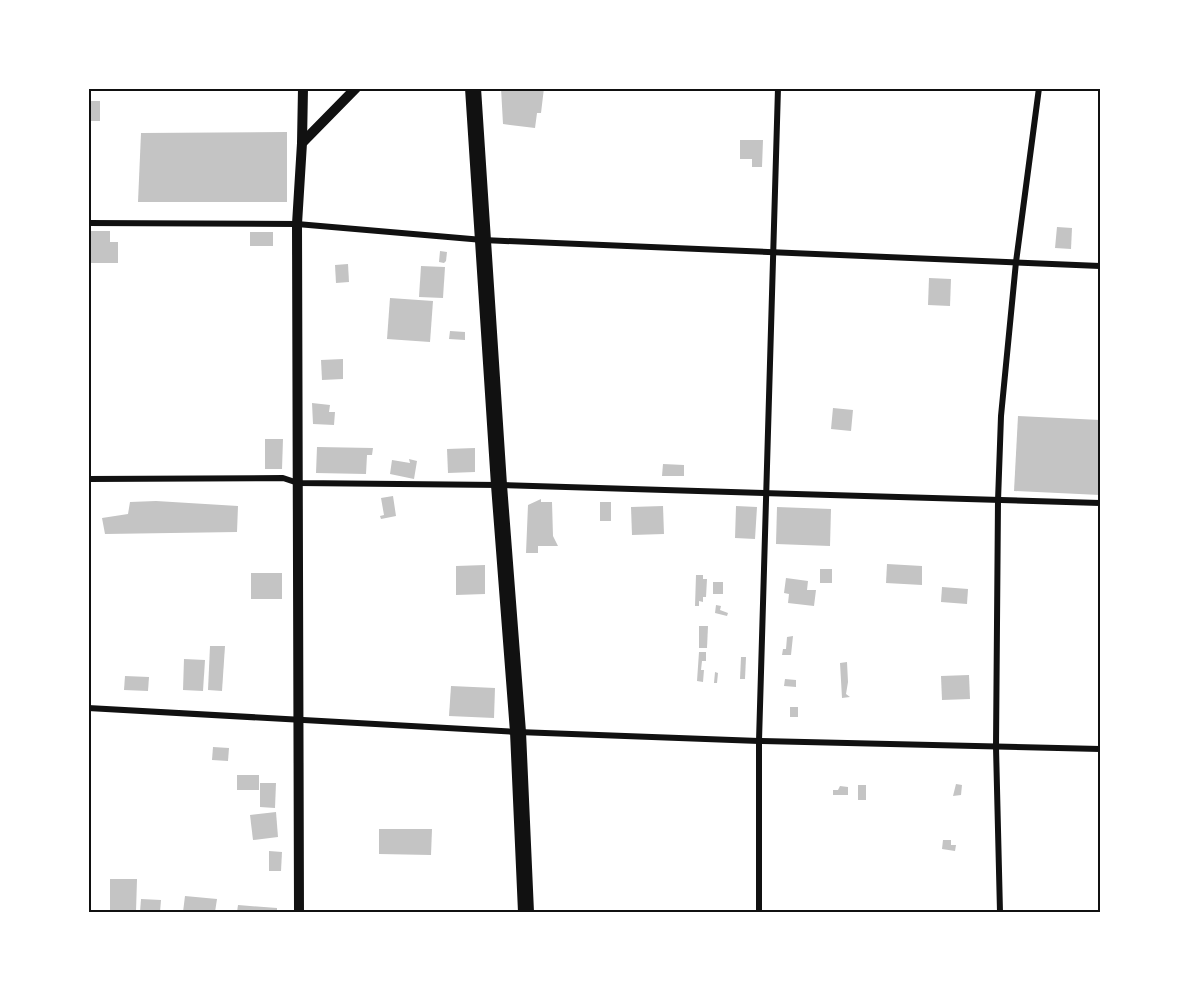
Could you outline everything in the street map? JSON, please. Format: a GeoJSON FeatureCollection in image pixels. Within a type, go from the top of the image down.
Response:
{"type":"FeatureCollection","features":[{"type":"Feature","properties":{"kind":"highway"},"geometry":{"type":"LineString","coordinates":[[473,88],[518,732],[526,912]]}},
{"type":"Feature","properties":{"kind":"street"},"geometry":{"type":"LineString","coordinates":[[299,912],[297,224],[303,88]]}},
{"type":"Feature","properties":{"kind":"street"},"geometry":{"type":"LineString","coordinates":[[302,143],[356,88]]}},
{"type":"Feature","properties":{"kind":"street"},"geometry":{"type":"LineString","coordinates":[[759,912],[759,741],[778,88]]}},
{"type":"Feature","properties":{"kind":"street"},"geometry":{"type":"LineString","coordinates":[[1000,912],[996,747],[1001,416],[1016,262],[1039,88]]}},
{"type":"Feature","properties":{"kind":"street"},"geometry":{"type":"LineString","coordinates":[[88,223],[297,224],[483,240],[1101,266]]}},
{"type":"Feature","properties":{"kind":"street"},"geometry":{"type":"LineString","coordinates":[[88,479],[283,478],[298,483],[499,485],[1101,503]]}},
{"type":"Feature","properties":{"kind":"street"},"geometry":{"type":"LineString","coordinates":[[88,708],[518,732],[759,741],[1101,749]]}},
{"type":"Feature","properties":{"kind":"building"},"geometry":{"type":"Polygon","coordinates":[[[501,88],[544,88],[541,113],[537,113],[535,128],[503,124],[501,88]]]}},
{"type":"Feature","properties":{"kind":"building"},"geometry":{"type":"Polygon","coordinates":[[[88,101],[100,101],[100,121],[88,121],[88,101]]]}},
{"type":"Feature","properties":{"kind":"building"},"geometry":{"type":"Polygon","coordinates":[[[287,132],[287,202],[138,202],[141,133],[287,132]]]}},
{"type":"Feature","properties":{"kind":"building"},"geometry":{"type":"Polygon","coordinates":[[[740,140],[763,140],[762,167],[752,167],[752,159],[740,159],[740,140]]]}},
{"type":"Feature","properties":{"kind":"building"},"geometry":{"type":"Polygon","coordinates":[[[1057,227],[1072,228],[1071,249],[1055,248],[1057,227]]]}},
{"type":"Feature","properties":{"kind":"building"},"geometry":{"type":"Polygon","coordinates":[[[88,231],[110,231],[110,242],[118,242],[118,263],[88,263],[88,231]]]}},
{"type":"Feature","properties":{"kind":"building"},"geometry":{"type":"Polygon","coordinates":[[[250,232],[273,232],[273,246],[250,246],[250,232]]]}},
{"type":"Feature","properties":{"kind":"building"},"geometry":{"type":"Polygon","coordinates":[[[440,251],[447,252],[444,263],[439,262],[440,251]]]}},
{"type":"Feature","properties":{"kind":"building"},"geometry":{"type":"Polygon","coordinates":[[[348,264],[349,282],[336,283],[335,265],[348,264]]]}},
{"type":"Feature","properties":{"kind":"building"},"geometry":{"type":"Polygon","coordinates":[[[421,266],[445,267],[443,298],[419,297],[421,266]]]}},
{"type":"Feature","properties":{"kind":"building"},"geometry":{"type":"Polygon","coordinates":[[[929,278],[951,279],[950,306],[928,305],[929,278]]]}},
{"type":"Feature","properties":{"kind":"building"},"geometry":{"type":"Polygon","coordinates":[[[390,298],[433,301],[430,342],[387,339],[390,298]]]}},
{"type":"Feature","properties":{"kind":"building"},"geometry":{"type":"Polygon","coordinates":[[[450,331],[465,332],[465,340],[449,339],[450,331]]]}},
{"type":"Feature","properties":{"kind":"building"},"geometry":{"type":"Polygon","coordinates":[[[343,359],[343,379],[322,380],[321,360],[343,359]]]}},
{"type":"Feature","properties":{"kind":"building"},"geometry":{"type":"Polygon","coordinates":[[[312,403],[330,405],[329,412],[335,412],[334,425],[313,424],[312,403]]]}},
{"type":"Feature","properties":{"kind":"building"},"geometry":{"type":"Polygon","coordinates":[[[833,408],[853,410],[851,431],[831,429],[833,408]]]}},
{"type":"Feature","properties":{"kind":"building"},"geometry":{"type":"Polygon","coordinates":[[[1018,416],[1100,420],[1100,495],[1014,491],[1018,416]]]}},
{"type":"Feature","properties":{"kind":"building"},"geometry":{"type":"Polygon","coordinates":[[[265,439],[283,439],[282,469],[265,469],[265,439]]]}},
{"type":"Feature","properties":{"kind":"building"},"geometry":{"type":"Polygon","coordinates":[[[317,447],[373,448],[372,455],[367,455],[366,474],[316,473],[317,447]]]}},
{"type":"Feature","properties":{"kind":"building"},"geometry":{"type":"Polygon","coordinates":[[[475,448],[475,472],[448,473],[447,449],[475,448]]]}},
{"type":"Feature","properties":{"kind":"building"},"geometry":{"type":"Polygon","coordinates":[[[409,459],[417,461],[414,479],[390,474],[392,460],[410,463],[409,459]]]}},
{"type":"Feature","properties":{"kind":"building"},"geometry":{"type":"Polygon","coordinates":[[[663,464],[684,465],[684,476],[662,476],[663,464]]]}},
{"type":"Feature","properties":{"kind":"building"},"geometry":{"type":"Polygon","coordinates":[[[393,496],[396,516],[381,519],[380,516],[384,515],[381,498],[393,496]]]}},
{"type":"Feature","properties":{"kind":"building"},"geometry":{"type":"Polygon","coordinates":[[[541,499],[541,502],[552,502],[553,536],[558,546],[538,546],[538,553],[526,553],[528,505],[541,499]]]}},
{"type":"Feature","properties":{"kind":"building"},"geometry":{"type":"Polygon","coordinates":[[[156,501],[238,506],[237,532],[105,534],[102,518],[128,514],[130,502],[156,501]]]}},
{"type":"Feature","properties":{"kind":"building"},"geometry":{"type":"Polygon","coordinates":[[[600,502],[611,502],[611,521],[600,521],[600,502]]]}},
{"type":"Feature","properties":{"kind":"building"},"geometry":{"type":"Polygon","coordinates":[[[663,506],[664,534],[632,535],[631,507],[663,506]]]}},
{"type":"Feature","properties":{"kind":"building"},"geometry":{"type":"Polygon","coordinates":[[[736,506],[757,507],[755,539],[735,538],[736,506]]]}},
{"type":"Feature","properties":{"kind":"building"},"geometry":{"type":"Polygon","coordinates":[[[777,507],[831,509],[830,546],[776,544],[777,507]]]}},
{"type":"Feature","properties":{"kind":"building"},"geometry":{"type":"Polygon","coordinates":[[[887,564],[922,566],[922,585],[886,583],[887,564]]]}},
{"type":"Feature","properties":{"kind":"building"},"geometry":{"type":"Polygon","coordinates":[[[485,565],[485,594],[456,595],[456,566],[485,565]]]}},
{"type":"Feature","properties":{"kind":"building"},"geometry":{"type":"Polygon","coordinates":[[[820,569],[832,569],[832,583],[820,583],[820,569]]]}},
{"type":"Feature","properties":{"kind":"building"},"geometry":{"type":"Polygon","coordinates":[[[251,573],[282,573],[282,599],[251,599],[251,573]]]}},
{"type":"Feature","properties":{"kind":"building"},"geometry":{"type":"Polygon","coordinates":[[[696,575],[703,575],[703,579],[707,579],[706,597],[703,597],[703,602],[699,601],[699,606],[695,606],[696,575]]]}},
{"type":"Feature","properties":{"kind":"building"},"geometry":{"type":"Polygon","coordinates":[[[786,578],[808,581],[807,590],[816,590],[814,606],[788,603],[789,594],[784,593],[786,578]]]}},
{"type":"Feature","properties":{"kind":"building"},"geometry":{"type":"Polygon","coordinates":[[[713,582],[723,582],[723,594],[713,594],[713,582]]]}},
{"type":"Feature","properties":{"kind":"building"},"geometry":{"type":"Polygon","coordinates":[[[942,587],[968,589],[967,604],[941,602],[942,587]]]}},
{"type":"Feature","properties":{"kind":"building"},"geometry":{"type":"Polygon","coordinates":[[[716,605],[721,606],[720,610],[728,613],[727,616],[715,613],[716,605]]]}},
{"type":"Feature","properties":{"kind":"building"},"geometry":{"type":"Polygon","coordinates":[[[699,626],[708,626],[707,648],[699,648],[699,626]]]}},
{"type":"Feature","properties":{"kind":"building"},"geometry":{"type":"Polygon","coordinates":[[[793,636],[791,655],[782,655],[783,649],[786,649],[787,637],[793,636]]]}},
{"type":"Feature","properties":{"kind":"building"},"geometry":{"type":"Polygon","coordinates":[[[210,646],[225,646],[222,691],[208,690],[210,646]]]}},
{"type":"Feature","properties":{"kind":"building"},"geometry":{"type":"Polygon","coordinates":[[[699,652],[706,652],[706,661],[702,661],[701,670],[704,670],[703,682],[697,681],[699,652]]]}},
{"type":"Feature","properties":{"kind":"building"},"geometry":{"type":"Polygon","coordinates":[[[741,657],[746,657],[745,679],[740,679],[741,657]]]}},
{"type":"Feature","properties":{"kind":"building"},"geometry":{"type":"Polygon","coordinates":[[[184,659],[205,660],[203,691],[183,690],[184,659]]]}},
{"type":"Feature","properties":{"kind":"building"},"geometry":{"type":"Polygon","coordinates":[[[847,662],[846,694],[850,697],[842,698],[840,663],[847,662]]]}},
{"type":"Feature","properties":{"kind":"building"},"geometry":{"type":"Polygon","coordinates":[[[715,672],[718,673],[717,683],[714,683],[715,672]]]}},
{"type":"Feature","properties":{"kind":"building"},"geometry":{"type":"Polygon","coordinates":[[[969,675],[970,699],[942,700],[941,676],[969,675]]]}},
{"type":"Feature","properties":{"kind":"building"},"geometry":{"type":"Polygon","coordinates":[[[125,676],[149,677],[148,691],[124,690],[125,676]]]}},
{"type":"Feature","properties":{"kind":"building"},"geometry":{"type":"Polygon","coordinates":[[[785,679],[796,680],[796,687],[784,686],[785,679]]]}},
{"type":"Feature","properties":{"kind":"building"},"geometry":{"type":"Polygon","coordinates":[[[451,686],[495,688],[494,718],[449,716],[451,686]]]}},
{"type":"Feature","properties":{"kind":"building"},"geometry":{"type":"Polygon","coordinates":[[[790,707],[798,707],[798,717],[790,717],[790,707]]]}},
{"type":"Feature","properties":{"kind":"building"},"geometry":{"type":"Polygon","coordinates":[[[213,747],[229,748],[228,761],[212,760],[213,747]]]}},
{"type":"Feature","properties":{"kind":"building"},"geometry":{"type":"Polygon","coordinates":[[[237,775],[259,775],[259,790],[237,790],[237,775]]]}},
{"type":"Feature","properties":{"kind":"building"},"geometry":{"type":"Polygon","coordinates":[[[260,783],[276,783],[275,808],[260,807],[260,783]]]}},
{"type":"Feature","properties":{"kind":"building"},"geometry":{"type":"Polygon","coordinates":[[[956,784],[962,785],[961,795],[953,796],[956,784]]]}},
{"type":"Feature","properties":{"kind":"building"},"geometry":{"type":"Polygon","coordinates":[[[858,785],[866,785],[866,800],[858,800],[858,785]]]}},
{"type":"Feature","properties":{"kind":"building"},"geometry":{"type":"Polygon","coordinates":[[[840,786],[848,787],[848,795],[833,795],[833,790],[838,790],[840,786]]]}},
{"type":"Feature","properties":{"kind":"building"},"geometry":{"type":"Polygon","coordinates":[[[276,812],[278,837],[253,840],[250,815],[276,812]]]}},
{"type":"Feature","properties":{"kind":"building"},"geometry":{"type":"Polygon","coordinates":[[[379,829],[432,829],[431,855],[379,854],[379,829]]]}},
{"type":"Feature","properties":{"kind":"building"},"geometry":{"type":"Polygon","coordinates":[[[943,840],[951,840],[951,845],[956,845],[955,851],[942,849],[943,840]]]}},
{"type":"Feature","properties":{"kind":"building"},"geometry":{"type":"Polygon","coordinates":[[[269,851],[282,852],[281,871],[269,871],[269,851]]]}},
{"type":"Feature","properties":{"kind":"building"},"geometry":{"type":"Polygon","coordinates":[[[110,879],[137,879],[136,912],[110,912],[110,879]]]}},
{"type":"Feature","properties":{"kind":"building"},"geometry":{"type":"Polygon","coordinates":[[[185,896],[217,899],[215,912],[183,912],[185,896]]]}},
{"type":"Feature","properties":{"kind":"building"},"geometry":{"type":"Polygon","coordinates":[[[141,899],[161,900],[160,912],[140,912],[141,899]]]}},
{"type":"Feature","properties":{"kind":"building"},"geometry":{"type":"Polygon","coordinates":[[[238,905],[277,908],[277,912],[237,912],[238,905]]]}}]}
